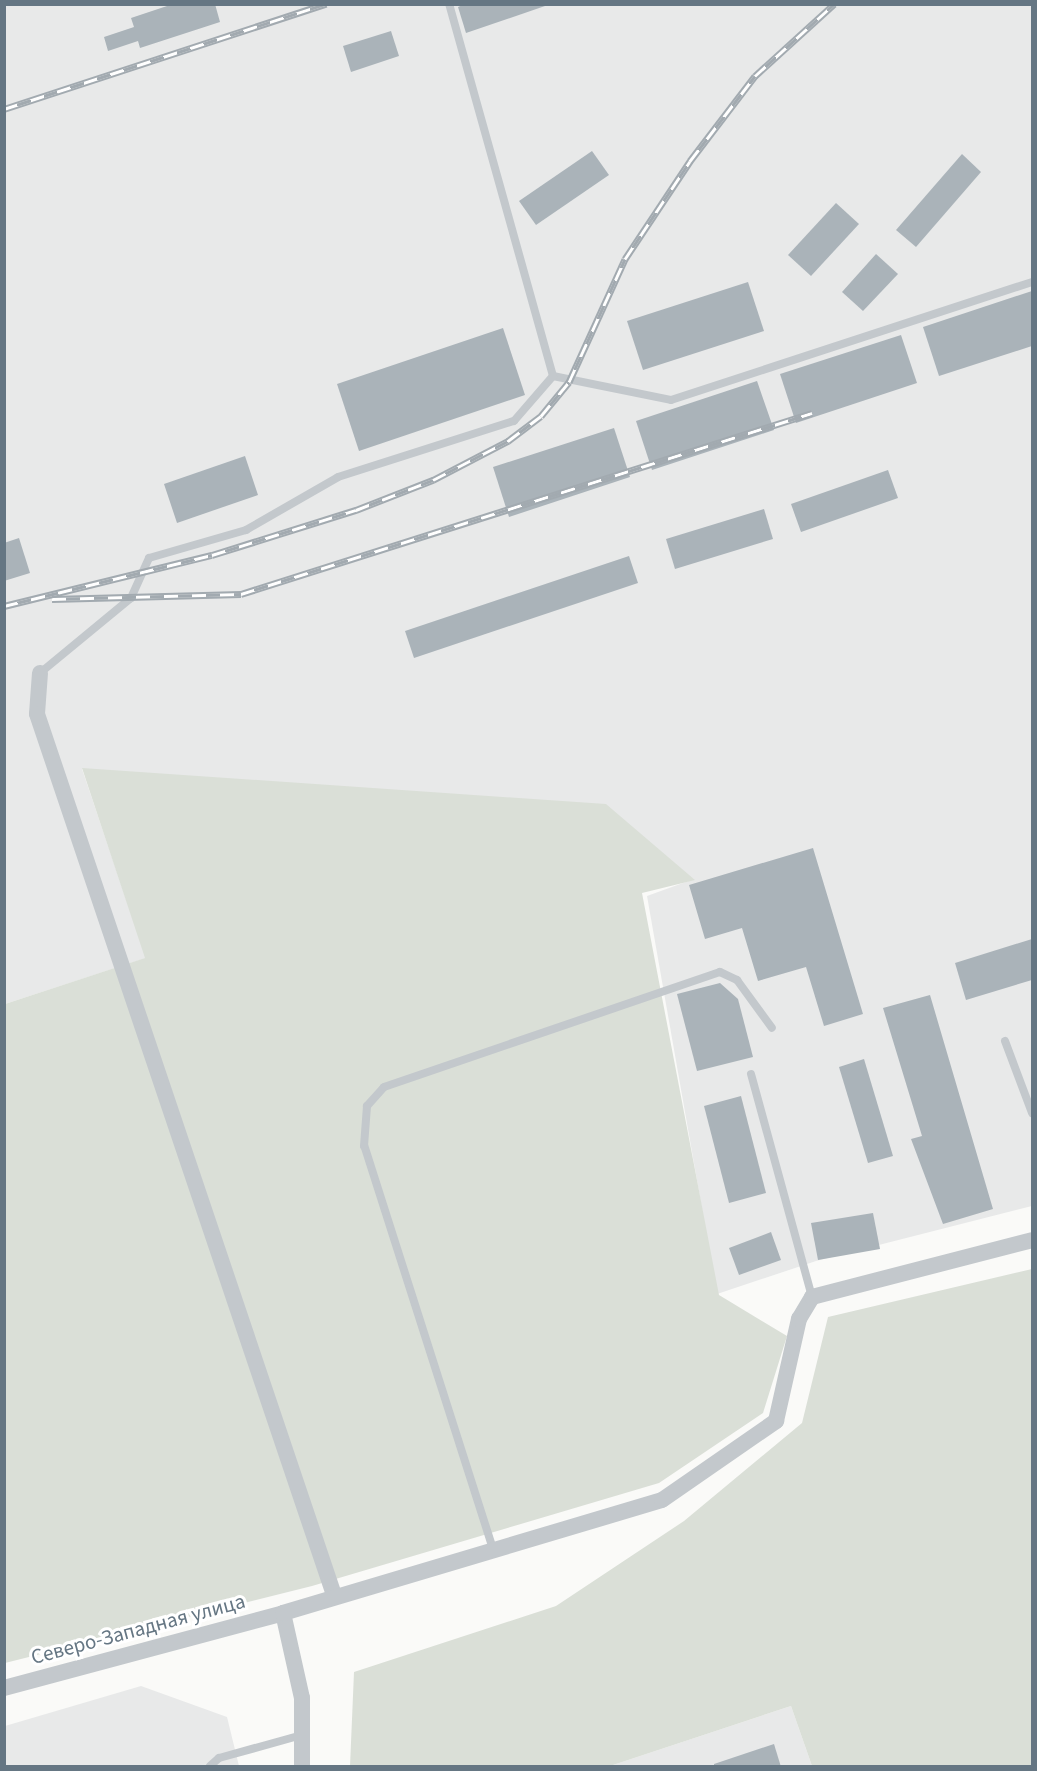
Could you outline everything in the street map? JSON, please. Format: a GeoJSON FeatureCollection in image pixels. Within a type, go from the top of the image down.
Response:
{"type":"FeatureCollection","features":[{"type":"Feature","properties":{"kind":"street"},"geometry":{"type":"LineString","coordinates":[[40,673],[37,714],[334,1595]]}},
{"type":"Feature","properties":{"kind":"street"},"geometry":{"type":"LineString","coordinates":[[812,1297],[1032,1240]]}},
{"type":"Feature","properties":{"kind":"street","name":"Северо-Западная улица"},"geometry":{"type":"LineString","coordinates":[[4,1688],[283,1613],[334,1595],[662,1500],[776,1421],[798,1319],[812,1297]]}},
{"type":"Feature","properties":{"kind":"street"},"geometry":{"type":"LineString","coordinates":[[283,1613],[298,1669],[302,1767]]}},
{"type":"Feature","properties":{"kind":"lane"},"geometry":{"type":"LineString","coordinates":[[449,4],[553,376]]}},
{"type":"Feature","properties":{"kind":"lane"},"geometry":{"type":"LineString","coordinates":[[553,376],[671,400],[1032,282]]}},
{"type":"Feature","properties":{"kind":"lane"},"geometry":{"type":"LineString","coordinates":[[40,673],[131,598],[149,558],[246,530],[338,477],[514,421],[553,376]]}},
{"type":"Feature","properties":{"kind":"lane"},"geometry":{"type":"LineString","coordinates":[[493,1549],[364,1146],[367,1106],[384,1086],[720,972],[737,980],[772,1028]]}},
{"type":"Feature","properties":{"kind":"lane"},"geometry":{"type":"LineString","coordinates":[[1005,1041],[1032,1113]]}},
{"type":"Feature","properties":{"kind":"lane"},"geometry":{"type":"LineString","coordinates":[[751,1074],[812,1297]]}},
{"type":"Feature","properties":{"kind":"lane"},"geometry":{"type":"LineString","coordinates":[[210,1767],[219,1758],[302,1735]]}},
{"type":"Feature","properties":{"kind":"shaded area"},"geometry":{"type":"Polygon","coordinates":[[[4,5],[1032,5],[1032,1206],[816,1261],[717,1294],[647,896],[694,879],[82,769],[146,958],[5,1004],[4,5]]]}},
{"type":"Feature","properties":{"kind":"shaded area"},"geometry":{"type":"Polygon","coordinates":[[[82,768],[606,804],[695,880],[642,893],[719,1295],[787,1336],[763,1413],[659,1483],[312,1586],[5,1663],[5,1004],[145,958],[82,768]]]}},
{"type":"Feature","properties":{"kind":"shaded area"},"geometry":{"type":"Polygon","coordinates":[[[1032,1269],[1032,1766],[812,1766],[791,1706],[610,1766],[350,1766],[354,1672],[556,1606],[684,1521],[802,1423],[828,1317],[1032,1269]]]}},
{"type":"Feature","properties":{"kind":"shaded area"},"geometry":{"type":"Polygon","coordinates":[[[141,1686],[227,1717],[239,1766],[5,1766],[5,1726],[141,1686]]]}},
{"type":"Feature","properties":{"kind":"shaded area"},"geometry":{"type":"Polygon","coordinates":[[[791,1706],[812,1766],[610,1766],[791,1706]]]}},
{"type":"Feature","properties":{"kind":"building"},"geometry":{"type":"Polygon","coordinates":[[[173,4],[215,4],[220,22],[140,48],[138,41],[108,51],[104,37],[134,27],[131,18],[173,4]]]}},
{"type":"Feature","properties":{"kind":"building"},"geometry":{"type":"Polygon","coordinates":[[[465,4],[544,4],[545,6],[466,33],[458,7],[465,4]]]}},
{"type":"Feature","properties":{"kind":"building"},"geometry":{"type":"Polygon","coordinates":[[[391,31],[399,56],[351,72],[343,46],[391,31]]]}},
{"type":"Feature","properties":{"kind":"building"},"geometry":{"type":"Polygon","coordinates":[[[592,151],[609,175],[536,225],[519,201],[592,151]]]}},
{"type":"Feature","properties":{"kind":"building"},"geometry":{"type":"Polygon","coordinates":[[[962,154],[981,172],[916,247],[896,230],[962,154]]]}},
{"type":"Feature","properties":{"kind":"building"},"geometry":{"type":"Polygon","coordinates":[[[836,203],[859,224],[811,276],[788,255],[836,203]]]}},
{"type":"Feature","properties":{"kind":"building"},"geometry":{"type":"Polygon","coordinates":[[[876,254],[898,274],[863,311],[842,292],[876,254]]]}},
{"type":"Feature","properties":{"kind":"building"},"geometry":{"type":"Polygon","coordinates":[[[748,282],[764,331],[643,370],[627,321],[748,282]]]}},
{"type":"Feature","properties":{"kind":"building"},"geometry":{"type":"Polygon","coordinates":[[[1032,291],[1032,346],[939,376],[923,327],[1032,291]]]}},
{"type":"Feature","properties":{"kind":"building"},"geometry":{"type":"Polygon","coordinates":[[[503,328],[525,395],[359,451],[337,384],[503,328]]]}},
{"type":"Feature","properties":{"kind":"building"},"geometry":{"type":"Polygon","coordinates":[[[901,335],[917,383],[796,423],[780,374],[901,335]]]}},
{"type":"Feature","properties":{"kind":"building"},"geometry":{"type":"Polygon","coordinates":[[[757,381],[774,430],[652,470],[636,421],[757,381]]]}},
{"type":"Feature","properties":{"kind":"building"},"geometry":{"type":"Polygon","coordinates":[[[614,428],[630,477],[509,517],[493,467],[614,428]]]}},
{"type":"Feature","properties":{"kind":"building"},"geometry":{"type":"Polygon","coordinates":[[[245,456],[258,495],[177,523],[164,484],[245,456]]]}},
{"type":"Feature","properties":{"kind":"building"},"geometry":{"type":"Polygon","coordinates":[[[888,470],[898,498],[801,532],[791,504],[888,470]]]}},
{"type":"Feature","properties":{"kind":"building"},"geometry":{"type":"Polygon","coordinates":[[[764,509],[773,539],[675,569],[666,539],[764,509]]]}},
{"type":"Feature","properties":{"kind":"building"},"geometry":{"type":"Polygon","coordinates":[[[19,538],[30,573],[4,581],[4,543],[19,538]]]}},
{"type":"Feature","properties":{"kind":"building"},"geometry":{"type":"Polygon","coordinates":[[[629,556],[638,583],[414,658],[405,631],[629,556]]]}},
{"type":"Feature","properties":{"kind":"building"},"geometry":{"type":"Polygon","coordinates":[[[813,848],[863,1014],[824,1026],[806,967],[758,981],[742,928],[705,939],[689,885],[813,848]]]}},
{"type":"Feature","properties":{"kind":"building"},"geometry":{"type":"Polygon","coordinates":[[[1032,939],[1032,980],[966,1000],[955,963],[1032,939]]]}},
{"type":"Feature","properties":{"kind":"building"},"geometry":{"type":"Polygon","coordinates":[[[720,983],[738,999],[753,1057],[697,1071],[677,994],[720,983]]]}},
{"type":"Feature","properties":{"kind":"building"},"geometry":{"type":"Polygon","coordinates":[[[930,995],[993,1209],[943,1224],[911,1139],[922,1136],[883,1008],[930,995]]]}},
{"type":"Feature","properties":{"kind":"building"},"geometry":{"type":"Polygon","coordinates":[[[864,1059],[893,1156],[868,1163],[839,1067],[864,1059]]]}},
{"type":"Feature","properties":{"kind":"building"},"geometry":{"type":"Polygon","coordinates":[[[741,1096],[766,1193],[729,1203],[704,1106],[741,1096]]]}},
{"type":"Feature","properties":{"kind":"building"},"geometry":{"type":"Polygon","coordinates":[[[873,1213],[880,1249],[818,1260],[811,1223],[873,1213]]]}},
{"type":"Feature","properties":{"kind":"building"},"geometry":{"type":"Polygon","coordinates":[[[771,1232],[781,1260],[739,1275],[729,1248],[771,1232]]]}},
{"type":"Feature","properties":{"kind":"building"},"geometry":{"type":"Polygon","coordinates":[[[774,1744],[781,1767],[714,1767],[714,1764],[774,1744]]]}},
{"type":"Feature","properties":{"kind":"railway"},"geometry":{"type":"LineString","coordinates":[[4,109],[326,4]]}},
{"type":"Feature","properties":{"kind":"railway"},"geometry":{"type":"LineString","coordinates":[[4,606],[212,555],[356,510],[433,480],[508,441],[541,416],[569,382],[625,259],[690,161],[755,76],[834,4]]}},
{"type":"Feature","properties":{"kind":"railway"},"geometry":{"type":"LineString","coordinates":[[52,599],[241,594],[812,413]]}}]}
